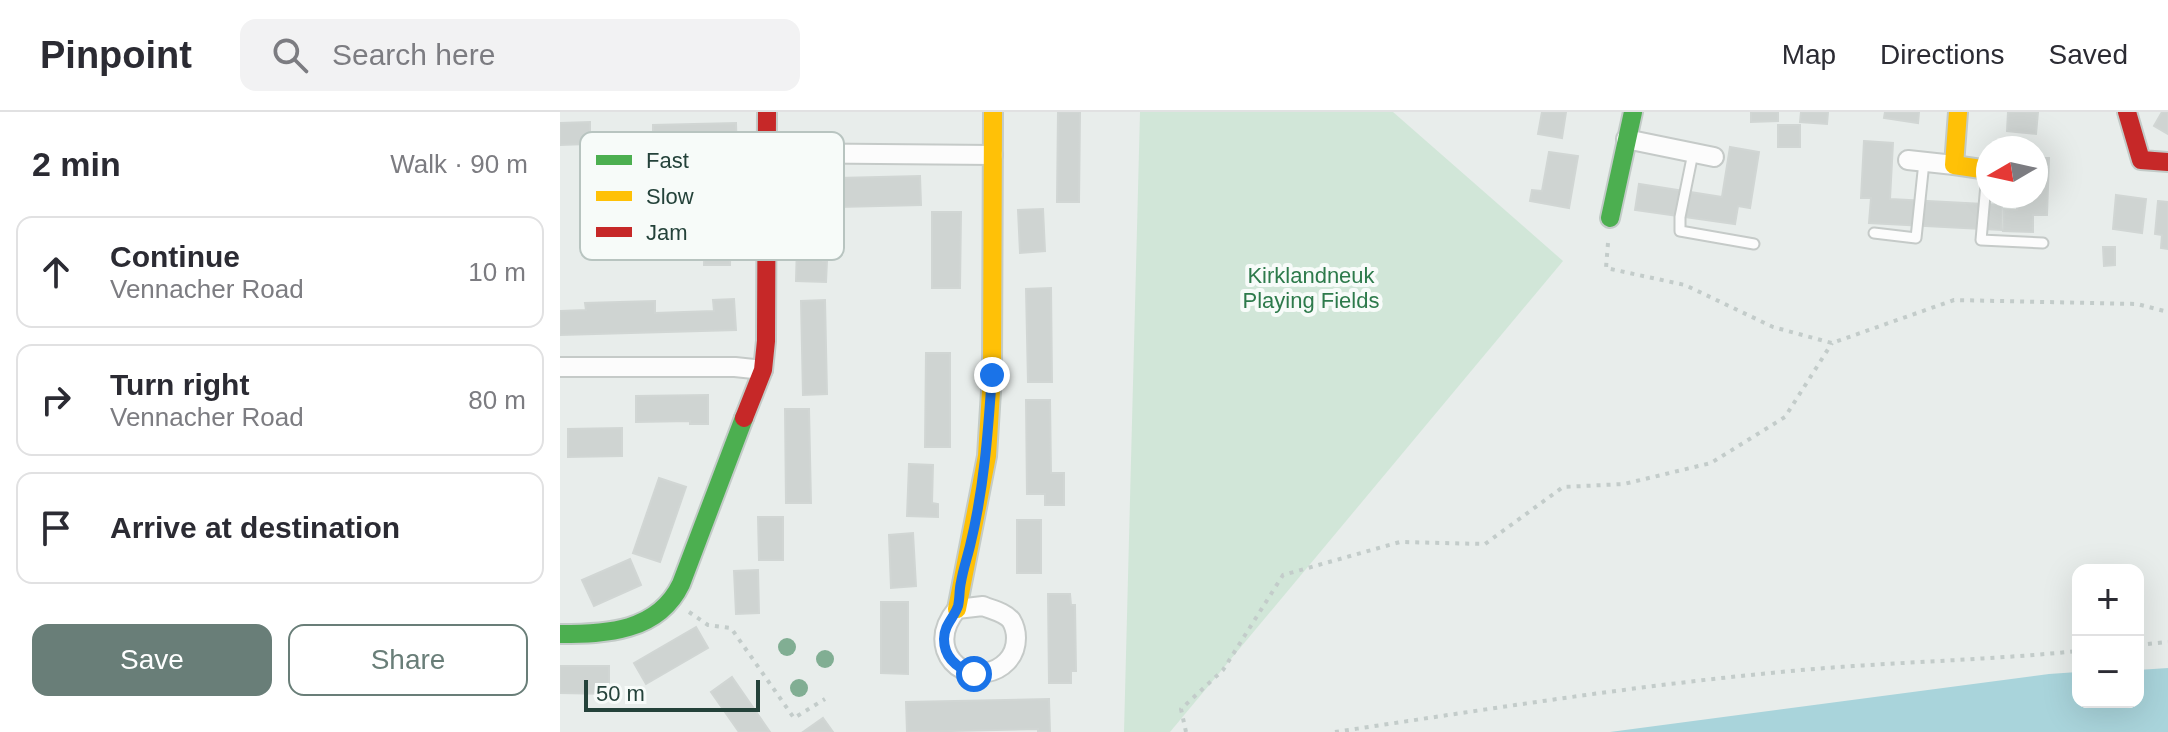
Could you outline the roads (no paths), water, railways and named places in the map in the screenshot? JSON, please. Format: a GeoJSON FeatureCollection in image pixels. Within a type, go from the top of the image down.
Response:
{"type":"FeatureCollection","features":[{"type":"Feature","properties":{"kind":"street"},"geometry":{"type":"LineString","coordinates":[[767,112],[767,132]]}},
{"type":"Feature","properties":{"kind":"street"},"geometry":{"type":"LineString","coordinates":[[957,609],[987,456],[992,375],[993,112]]}},
{"type":"Feature","properties":{"kind":"street"},"geometry":{"type":"LineString","coordinates":[[1610,218],[1633,112]]}},
{"type":"Feature","properties":{"kind":"street"},"geometry":{"type":"LineString","coordinates":[[1954,165],[1958,112]]}},
{"type":"Feature","properties":{"kind":"street"},"geometry":{"type":"LineString","coordinates":[[2127,112],[2141,160],[2168,162]]}},
{"type":"Feature","properties":{"kind":"street"},"geometry":{"type":"LineString","coordinates":[[1626,139],[1714,157]]}},
{"type":"Feature","properties":{"kind":"street"},"geometry":{"type":"LineString","coordinates":[[844,154],[993,155]]}},
{"type":"Feature","properties":{"kind":"street"},"geometry":{"type":"LineString","coordinates":[[1916,161],[1976,168]]}},
{"type":"Feature","properties":{"kind":"street"},"geometry":{"type":"LineString","coordinates":[[560,634],[603,634],[633,628],[657,615],[675,595],[763,370],[766,260]]}},
{"type":"Feature","properties":{"kind":"street"},"geometry":{"type":"LineString","coordinates":[[560,367],[735,367],[763,370]]}},
{"type":"Feature","properties":{"kind":"lane"},"geometry":{"type":"LineString","coordinates":[[1693,153],[1680,231],[1754,244]]}},
{"type":"Feature","properties":{"kind":"lane"},"geometry":{"type":"LineString","coordinates":[[1874,233],[1916,238],[1916,161]]}},
{"type":"Feature","properties":{"kind":"lane"},"geometry":{"type":"LineString","coordinates":[[1984,208],[1981,240],[2043,243]]}},
{"type":"Feature","properties":{"kind":"water"},"geometry":{"type":"Polygon","coordinates":[[[2168,668],[2168,732],[1610,732],[2072,672],[2072,708],[2144,708],[2144,670],[2168,668]]]}},
{"type":"Feature","properties":{"kind":"park label","name":"Kirklandneuk Playing Fields"},"geometry":{"type":"Point","coordinates":[1311,288]}}]}
